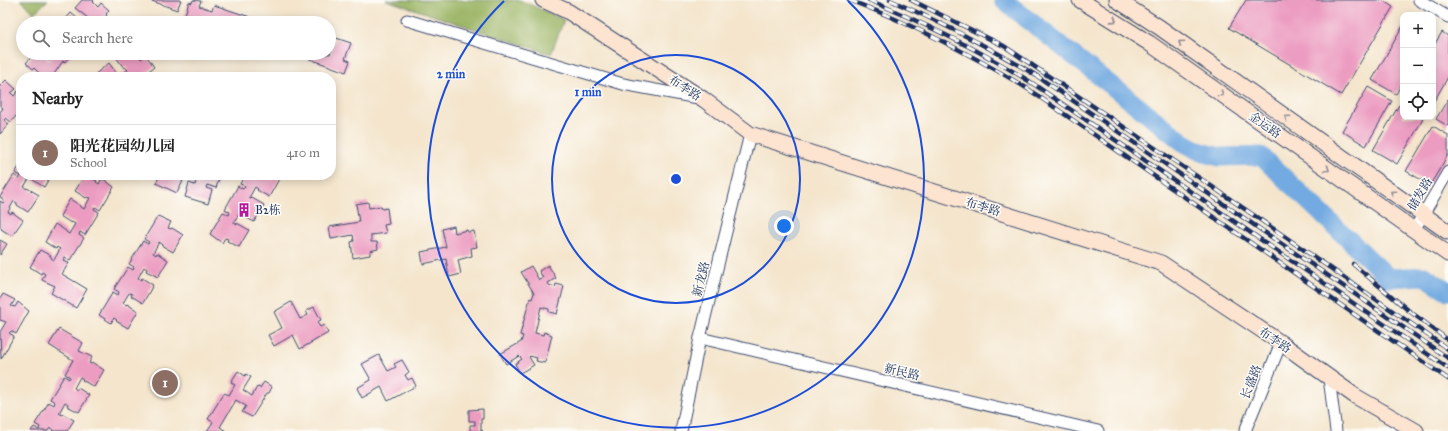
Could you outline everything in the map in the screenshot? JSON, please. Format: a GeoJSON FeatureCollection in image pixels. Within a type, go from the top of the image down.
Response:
{"type":"FeatureCollection","features":[{"type":"Feature","properties":{"kind":"main road","name":"布李路"},"geometry":{"type":"LineString","coordinates":[[543,0],[569,12],[703,99],[750,134],[1161,263],[1355,396],[1416,431]]}},
{"type":"Feature","properties":{"kind":"main road","name":"金运路"},"geometry":{"type":"LineString","coordinates":[[1080,0],[1149,43],[1448,254]]}},
{"type":"Feature","properties":{"kind":"main road","name":"金运路"},"geometry":{"type":"LineString","coordinates":[[1116,0],[1159,27],[1448,232]]}},
{"type":"Feature","properties":{"kind":"street"},"geometry":{"type":"LineString","coordinates":[[1419,0],[1448,17]]}},
{"type":"Feature","properties":{"kind":"street"},"geometry":{"type":"LineString","coordinates":[[407,20],[623,84],[703,99]]}},
{"type":"Feature","properties":{"kind":"street","name":"新龙路"},"geometry":{"type":"LineString","coordinates":[[682,431],[700,338],[750,134]]}},
{"type":"Feature","properties":{"kind":"street","name":"储发路"},"geometry":{"type":"LineString","coordinates":[[1414,230],[1448,172]]}},
{"type":"Feature","properties":{"kind":"street","name":"新民路"},"geometry":{"type":"LineString","coordinates":[[700,338],[1098,431]]}},
{"type":"Feature","properties":{"kind":"street","name":"长盛路"},"geometry":{"type":"LineString","coordinates":[[1246,431],[1280,344]]}},
{"type":"Feature","properties":{"kind":"street"},"geometry":{"type":"LineString","coordinates":[[1329,378],[1336,431]]}},
{"type":"Feature","properties":{"kind":"green space"},"geometry":{"type":"Polygon","coordinates":[[[21,0],[48,0],[34,13],[21,0]]]}},
{"type":"Feature","properties":{"kind":"green space"},"geometry":{"type":"Polygon","coordinates":[[[386,0],[520,0],[564,20],[551,54],[386,0]]]}},
{"type":"Feature","properties":{"kind":"building"},"geometry":{"type":"Polygon","coordinates":[[[82,0],[93,0],[98,7],[101,3],[109,10],[106,16],[85,16],[75,8],[82,0]]]}},
{"type":"Feature","properties":{"kind":"building"},"geometry":{"type":"Polygon","coordinates":[[[149,0],[181,0],[177,10],[149,0]]]}},
{"type":"Feature","properties":{"kind":"building"},"geometry":{"type":"Polygon","coordinates":[[[193,0],[201,1],[199,6],[212,10],[214,5],[247,16],[185,16],[189,2],[192,3],[193,0]]]}},
{"type":"Feature","properties":{"kind":"building"},"geometry":{"type":"Polygon","coordinates":[[[1246,0],[1382,0],[1393,7],[1341,95],[1229,28],[1246,0]]]}},
{"type":"Feature","properties":{"kind":"building"},"geometry":{"type":"Polygon","coordinates":[[[1400,31],[1400,87],[1396,94],[1372,80],[1400,31]]]}},
{"type":"Feature","properties":{"kind":"building"},"geometry":{"type":"Polygon","coordinates":[[[1442,32],[1448,36],[1448,77],[1436,98],[1436,48],[1436,42],[1442,32]]]}},
{"type":"Feature","properties":{"kind":"building"},"geometry":{"type":"Polygon","coordinates":[[[336,38],[351,43],[345,59],[350,61],[346,72],[313,60],[336,60],[336,38]]]}},
{"type":"Feature","properties":{"kind":"building"},"geometry":{"type":"Polygon","coordinates":[[[29,60],[67,60],[64,63],[63,61],[55,72],[38,72],[26,63],[29,60]]]}},
{"type":"Feature","properties":{"kind":"building"},"geometry":{"type":"Polygon","coordinates":[[[118,60],[149,60],[154,67],[148,72],[125,72],[128,70],[125,67],[124,68],[118,60]]]}},
{"type":"Feature","properties":{"kind":"building"},"geometry":{"type":"Polygon","coordinates":[[[109,63],[116,72],[98,72],[109,63]]]}},
{"type":"Feature","properties":{"kind":"building"},"geometry":{"type":"Polygon","coordinates":[[[6,80],[16,89],[11,93],[14,96],[16,94],[16,116],[11,122],[6,118],[4,120],[9,124],[0,134],[0,112],[3,108],[0,106],[0,86],[6,80]]]}},
{"type":"Feature","properties":{"kind":"building"},"geometry":{"type":"Polygon","coordinates":[[[1368,87],[1392,101],[1366,146],[1342,131],[1368,87]]]}},
{"type":"Feature","properties":{"kind":"building"},"geometry":{"type":"Polygon","coordinates":[[[1448,99],[1448,126],[1436,119],[1448,99]]]}},
{"type":"Feature","properties":{"kind":"building"},"geometry":{"type":"Polygon","coordinates":[[[1399,105],[1400,120],[1422,120],[1397,164],[1373,150],[1399,105]]]}},
{"type":"Feature","properties":{"kind":"building"},"geometry":{"type":"Polygon","coordinates":[[[1433,126],[1448,135],[1448,155],[1430,185],[1406,171],[1433,126]]]}},
{"type":"Feature","properties":{"kind":"building"},"geometry":{"type":"Polygon","coordinates":[[[14,175],[16,177],[16,180],[28,180],[24,187],[39,195],[28,212],[17,205],[14,201],[8,212],[11,214],[12,212],[23,220],[12,236],[0,227],[0,201],[3,203],[5,201],[0,197],[14,175]]]}},
{"type":"Feature","properties":{"kind":"building"},"geometry":{"type":"Polygon","coordinates":[[[33,180],[48,180],[44,187],[33,180]]]}},
{"type":"Feature","properties":{"kind":"building"},"geometry":{"type":"Polygon","coordinates":[[[82,180],[95,180],[99,184],[101,180],[105,180],[114,187],[100,210],[95,207],[94,209],[99,212],[85,235],[80,232],[79,235],[84,238],[70,260],[65,257],[63,260],[69,263],[62,274],[87,289],[76,308],[51,293],[55,286],[42,280],[45,274],[42,272],[41,274],[30,267],[40,250],[51,256],[54,260],[60,249],[57,247],[56,249],[45,242],[55,224],[69,234],[75,224],[60,216],[70,199],[84,209],[90,198],[86,198],[75,191],[82,180]]]}},
{"type":"Feature","properties":{"kind":"building"},"geometry":{"type":"Polygon","coordinates":[[[158,180],[183,181],[177,193],[156,183],[158,180]]]}},
{"type":"Feature","properties":{"kind":"building"},"geometry":{"type":"Polygon","coordinates":[[[191,180],[218,180],[216,188],[207,185],[206,188],[212,190],[208,204],[185,197],[189,183],[195,185],[196,182],[191,180]]]}},
{"type":"Feature","properties":{"kind":"building","name":"B2栋"},"geometry":{"type":"Polygon","coordinates":[[[242,180],[278,180],[269,197],[257,190],[258,189],[255,187],[249,198],[252,198],[264,205],[254,222],[242,215],[243,214],[240,212],[234,223],[237,225],[237,223],[249,230],[239,247],[227,241],[228,239],[225,238],[222,243],[210,234],[223,212],[229,215],[230,212],[225,209],[238,186],[243,189],[245,186],[240,184],[242,180]]]}},
{"type":"Feature","properties":{"kind":"building"},"geometry":{"type":"Polygon","coordinates":[[[368,202],[369,208],[381,206],[382,209],[387,208],[389,224],[384,225],[386,233],[371,235],[371,242],[377,242],[378,249],[370,251],[370,255],[353,258],[351,242],[354,241],[353,235],[331,239],[329,227],[359,222],[356,204],[368,202]]]}},
{"type":"Feature","properties":{"kind":"building"},"geometry":{"type":"Polygon","coordinates":[[[158,216],[171,222],[168,228],[172,228],[183,235],[173,252],[161,245],[162,244],[159,242],[153,253],[156,255],[157,253],[168,260],[158,277],[146,271],[147,269],[144,267],[138,278],[141,280],[142,278],[153,285],[143,303],[131,296],[132,294],[129,293],[123,303],[138,311],[128,328],[116,321],[117,320],[114,318],[111,323],[99,315],[113,292],[118,295],[119,292],[114,289],[128,267],[133,270],[134,267],[129,264],[143,241],[148,244],[149,242],[144,239],[158,216]]]}},
{"type":"Feature","properties":{"kind":"building"},"geometry":{"type":"Polygon","coordinates":[[[454,226],[455,233],[467,230],[468,232],[474,231],[477,247],[471,248],[472,256],[458,260],[461,274],[449,277],[446,259],[423,264],[421,252],[446,247],[442,229],[454,226]]]}},
{"type":"Feature","properties":{"kind":"building"},"geometry":{"type":"Polygon","coordinates":[[[0,240],[7,244],[0,255],[0,240]]]}},
{"type":"Feature","properties":{"kind":"building"},"geometry":{"type":"Polygon","coordinates":[[[548,265],[556,278],[548,283],[549,285],[555,287],[556,284],[564,286],[557,314],[549,312],[549,309],[541,307],[535,333],[543,335],[544,332],[552,335],[545,363],[536,361],[537,358],[530,356],[529,357],[534,365],[520,373],[515,364],[522,359],[519,356],[506,364],[500,354],[521,342],[523,336],[520,335],[530,298],[532,299],[534,293],[521,272],[531,266],[539,280],[543,278],[539,271],[548,265]]]}},
{"type":"Feature","properties":{"kind":"building"},"geometry":{"type":"Polygon","coordinates":[[[3,294],[15,300],[11,306],[15,307],[18,302],[29,311],[16,334],[11,331],[9,333],[14,336],[1,359],[0,332],[6,322],[0,320],[0,299],[3,294]]]}},
{"type":"Feature","properties":{"kind":"building"},"geometry":{"type":"Polygon","coordinates":[[[291,302],[300,319],[308,315],[306,311],[314,307],[321,320],[317,322],[320,327],[324,325],[328,333],[300,349],[293,335],[274,346],[268,335],[282,328],[274,312],[291,302]]]}},
{"type":"Feature","properties":{"kind":"building"},"geometry":{"type":"Polygon","coordinates":[[[59,329],[83,343],[79,351],[92,357],[89,363],[93,363],[104,370],[94,387],[82,380],[83,379],[80,377],[74,388],[77,390],[78,388],[89,395],[79,412],[67,406],[68,404],[65,402],[59,413],[74,420],[67,431],[52,431],[53,429],[50,428],[48,431],[31,431],[34,427],[39,430],[40,427],[35,424],[49,402],[54,405],[55,402],[50,399],[64,376],[69,379],[70,377],[65,374],[73,360],[49,345],[59,329]]]}},
{"type":"Feature","properties":{"kind":"building"},"geometry":{"type":"Polygon","coordinates":[[[379,355],[388,371],[396,367],[394,364],[402,360],[409,372],[405,375],[408,380],[412,378],[416,386],[388,401],[381,387],[362,398],[357,388],[371,380],[362,364],[379,355]]]}},
{"type":"Feature","properties":{"kind":"building"},"geometry":{"type":"Polygon","coordinates":[[[238,371],[245,376],[246,374],[251,377],[243,390],[252,396],[257,387],[260,388],[264,382],[272,387],[269,393],[267,393],[252,417],[242,412],[246,406],[236,400],[220,427],[226,431],[207,431],[213,422],[208,419],[224,393],[229,395],[235,385],[231,382],[238,371]]]}},
{"type":"Feature","properties":{"kind":"building"},"geometry":{"type":"Polygon","coordinates":[[[483,409],[481,430],[483,431],[470,431],[470,425],[475,425],[475,421],[469,421],[469,410],[483,409]]]}},
{"type":"Feature","properties":{"kind":"waterway"},"geometry":{"type":"LineString","coordinates":[[1003,0],[1183,142],[1201,152],[1220,157],[1261,156],[1389,278],[1424,276],[1448,291]]}},
{"type":"Feature","properties":{"kind":"railway"},"geometry":{"type":"LineString","coordinates":[[849,0],[896,19],[941,40],[1028,89],[1448,379]]}},
{"type":"Feature","properties":{"kind":"railway"},"geometry":{"type":"LineString","coordinates":[[869,0],[952,38],[993,59],[1032,83],[1448,368]]}},
{"type":"Feature","properties":{"kind":"railway"},"geometry":{"type":"LineString","coordinates":[[890,0],[965,35],[1037,76],[1448,358]]}},
{"type":"Feature","properties":{"kind":"railway"},"geometry":{"type":"LineString","coordinates":[[911,0],[1004,46],[1448,349]]}},
{"type":"Feature","properties":{"kind":"railway"},"geometry":{"type":"LineString","coordinates":[[1353,264],[1408,310],[1448,340]]}},
{"type":"Feature","properties":{"kind":"place","name":"B2栋"},"geometry":{"type":"Point","coordinates":[244,210]}},
{"type":"Feature","properties":{"kind":"place","name":"阳光花园幼儿园"},"geometry":{"type":"Point","coordinates":[165,383]}}]}
